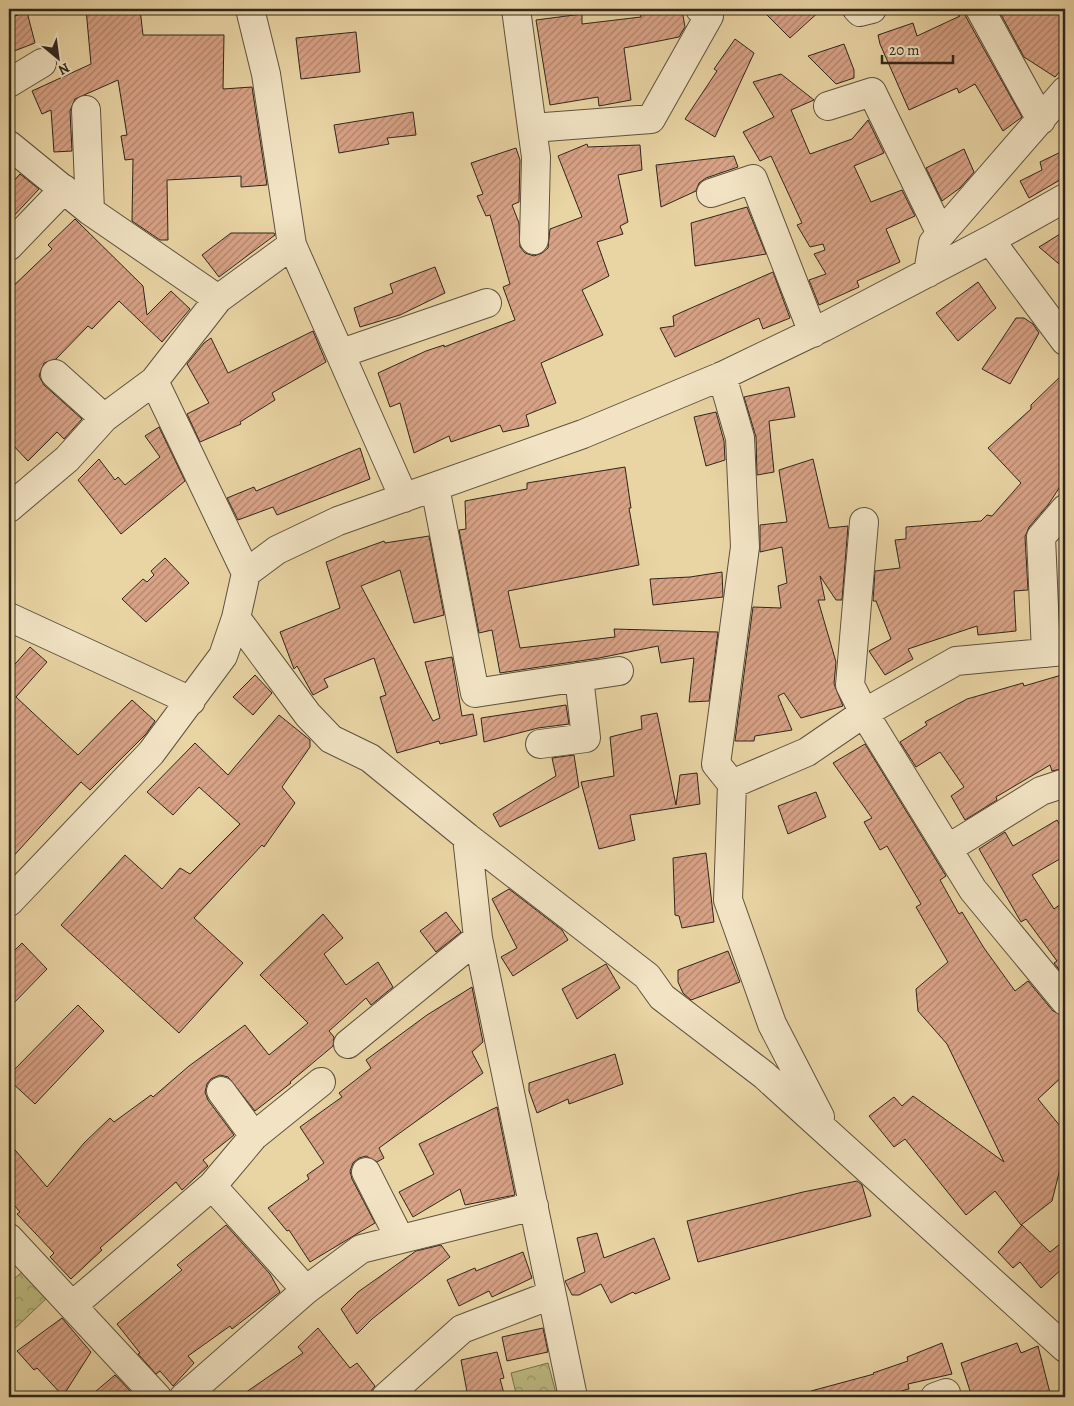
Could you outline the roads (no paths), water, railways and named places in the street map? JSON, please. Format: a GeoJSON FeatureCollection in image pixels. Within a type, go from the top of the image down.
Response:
{"type":"FeatureCollection","features":[{"type":"Feature","properties":{"kind":"street"},"geometry":{"type":"LineString","coordinates":[[250,9],[266,74],[292,245],[342,353],[404,498]]}},
{"type":"Feature","properties":{"kind":"street"},"geometry":{"type":"LineString","coordinates":[[516,9],[536,158],[534,240]]}},
{"type":"Feature","properties":{"kind":"street"},"geometry":{"type":"LineString","coordinates":[[532,128],[651,118],[709,16],[700,9]]}},
{"type":"Feature","properties":{"kind":"street"},"geometry":{"type":"LineString","coordinates":[[857,9],[860,12],[872,9]]}},
{"type":"Feature","properties":{"kind":"street"},"geometry":{"type":"LineString","coordinates":[[980,9],[1041,120]]}},
{"type":"Feature","properties":{"kind":"street"},"geometry":{"type":"LineString","coordinates":[[9,83],[42,63]]}},
{"type":"Feature","properties":{"kind":"street"},"geometry":{"type":"LineString","coordinates":[[928,273],[933,243],[1065,91]]}},
{"type":"Feature","properties":{"kind":"street"},"geometry":{"type":"LineString","coordinates":[[828,106],[872,92],[941,234]]}},
{"type":"Feature","properties":{"kind":"street"},"geometry":{"type":"LineString","coordinates":[[86,110],[90,210]]}},
{"type":"Feature","properties":{"kind":"street"},"geometry":{"type":"LineString","coordinates":[[9,145],[90,210],[218,299]]}},
{"type":"Feature","properties":{"kind":"street"},"geometry":{"type":"LineString","coordinates":[[711,193],[753,179],[813,333]]}},
{"type":"Feature","properties":{"kind":"street"},"geometry":{"type":"LineString","coordinates":[[9,246],[64,189]]}},
{"type":"Feature","properties":{"kind":"street"},"geometry":{"type":"LineString","coordinates":[[246,573],[286,546],[338,521],[583,434],[722,376],[813,333],[990,240],[1065,198]]}},
{"type":"Feature","properties":{"kind":"street"},"geometry":{"type":"LineString","coordinates":[[990,240],[1065,341]]}},
{"type":"Feature","properties":{"kind":"street"},"geometry":{"type":"LineString","coordinates":[[9,508],[67,459],[104,418],[154,381],[218,299],[292,245]]}},
{"type":"Feature","properties":{"kind":"street"},"geometry":{"type":"LineString","coordinates":[[342,353],[487,303]]}},
{"type":"Feature","properties":{"kind":"street"},"geometry":{"type":"LineString","coordinates":[[55,374],[104,418]]}},
{"type":"Feature","properties":{"kind":"street"},"geometry":{"type":"LineString","coordinates":[[722,376],[740,438],[746,547],[716,764],[732,784],[728,900],[772,1024],[827,1132]]}},
{"type":"Feature","properties":{"kind":"street"},"geometry":{"type":"LineString","coordinates":[[9,902],[151,753],[223,656],[236,618],[246,573],[154,381]]}},
{"type":"Feature","properties":{"kind":"street"},"geometry":{"type":"LineString","coordinates":[[435,487],[475,693],[619,671]]}},
{"type":"Feature","properties":{"kind":"street"},"geometry":{"type":"LineString","coordinates":[[732,784],[807,752],[864,713],[956,661],[1055,652],[1041,537],[1065,509]]}},
{"type":"Feature","properties":{"kind":"street"},"geometry":{"type":"LineString","coordinates":[[864,522],[850,685],[864,713],[949,848],[973,890],[1065,1001]]}},
{"type":"Feature","properties":{"kind":"street"},"geometry":{"type":"LineString","coordinates":[[236,618],[292,694],[331,739],[370,758],[467,837],[647,976],[662,997],[764,1075],[1065,1347]]}},
{"type":"Feature","properties":{"kind":"street"},"geometry":{"type":"LineString","coordinates":[[10,619],[191,701]]}},
{"type":"Feature","properties":{"kind":"street"},"geometry":{"type":"LineString","coordinates":[[540,744],[586,738],[579,677]]}},
{"type":"Feature","properties":{"kind":"street"},"geometry":{"type":"LineString","coordinates":[[949,848],[1041,791],[1065,783]]}},
{"type":"Feature","properties":{"kind":"street"},"geometry":{"type":"LineString","coordinates":[[467,837],[478,938],[573,1397]]}},
{"type":"Feature","properties":{"kind":"street"},"geometry":{"type":"LineString","coordinates":[[348,1044],[478,938]]}},
{"type":"Feature","properties":{"kind":"street"},"geometry":{"type":"LineString","coordinates":[[73,1306],[212,1186],[254,1136],[321,1082]]}},
{"type":"Feature","properties":{"kind":"street"},"geometry":{"type":"LineString","coordinates":[[221,1091],[254,1136]]}},
{"type":"Feature","properties":{"kind":"street"},"geometry":{"type":"LineString","coordinates":[[366,1172],[400,1239]]}},
{"type":"Feature","properties":{"kind":"street"},"geometry":{"type":"LineString","coordinates":[[212,1186],[306,1290]]}},
{"type":"Feature","properties":{"kind":"street"},"geometry":{"type":"LineString","coordinates":[[184,1397],[306,1290],[361,1249],[534,1206]]}},
{"type":"Feature","properties":{"kind":"street"},"geometry":{"type":"LineString","coordinates":[[9,1238],[157,1397]]}},
{"type":"Feature","properties":{"kind":"street"},"geometry":{"type":"LineString","coordinates":[[386,1397],[462,1329],[551,1294]]}}]}
